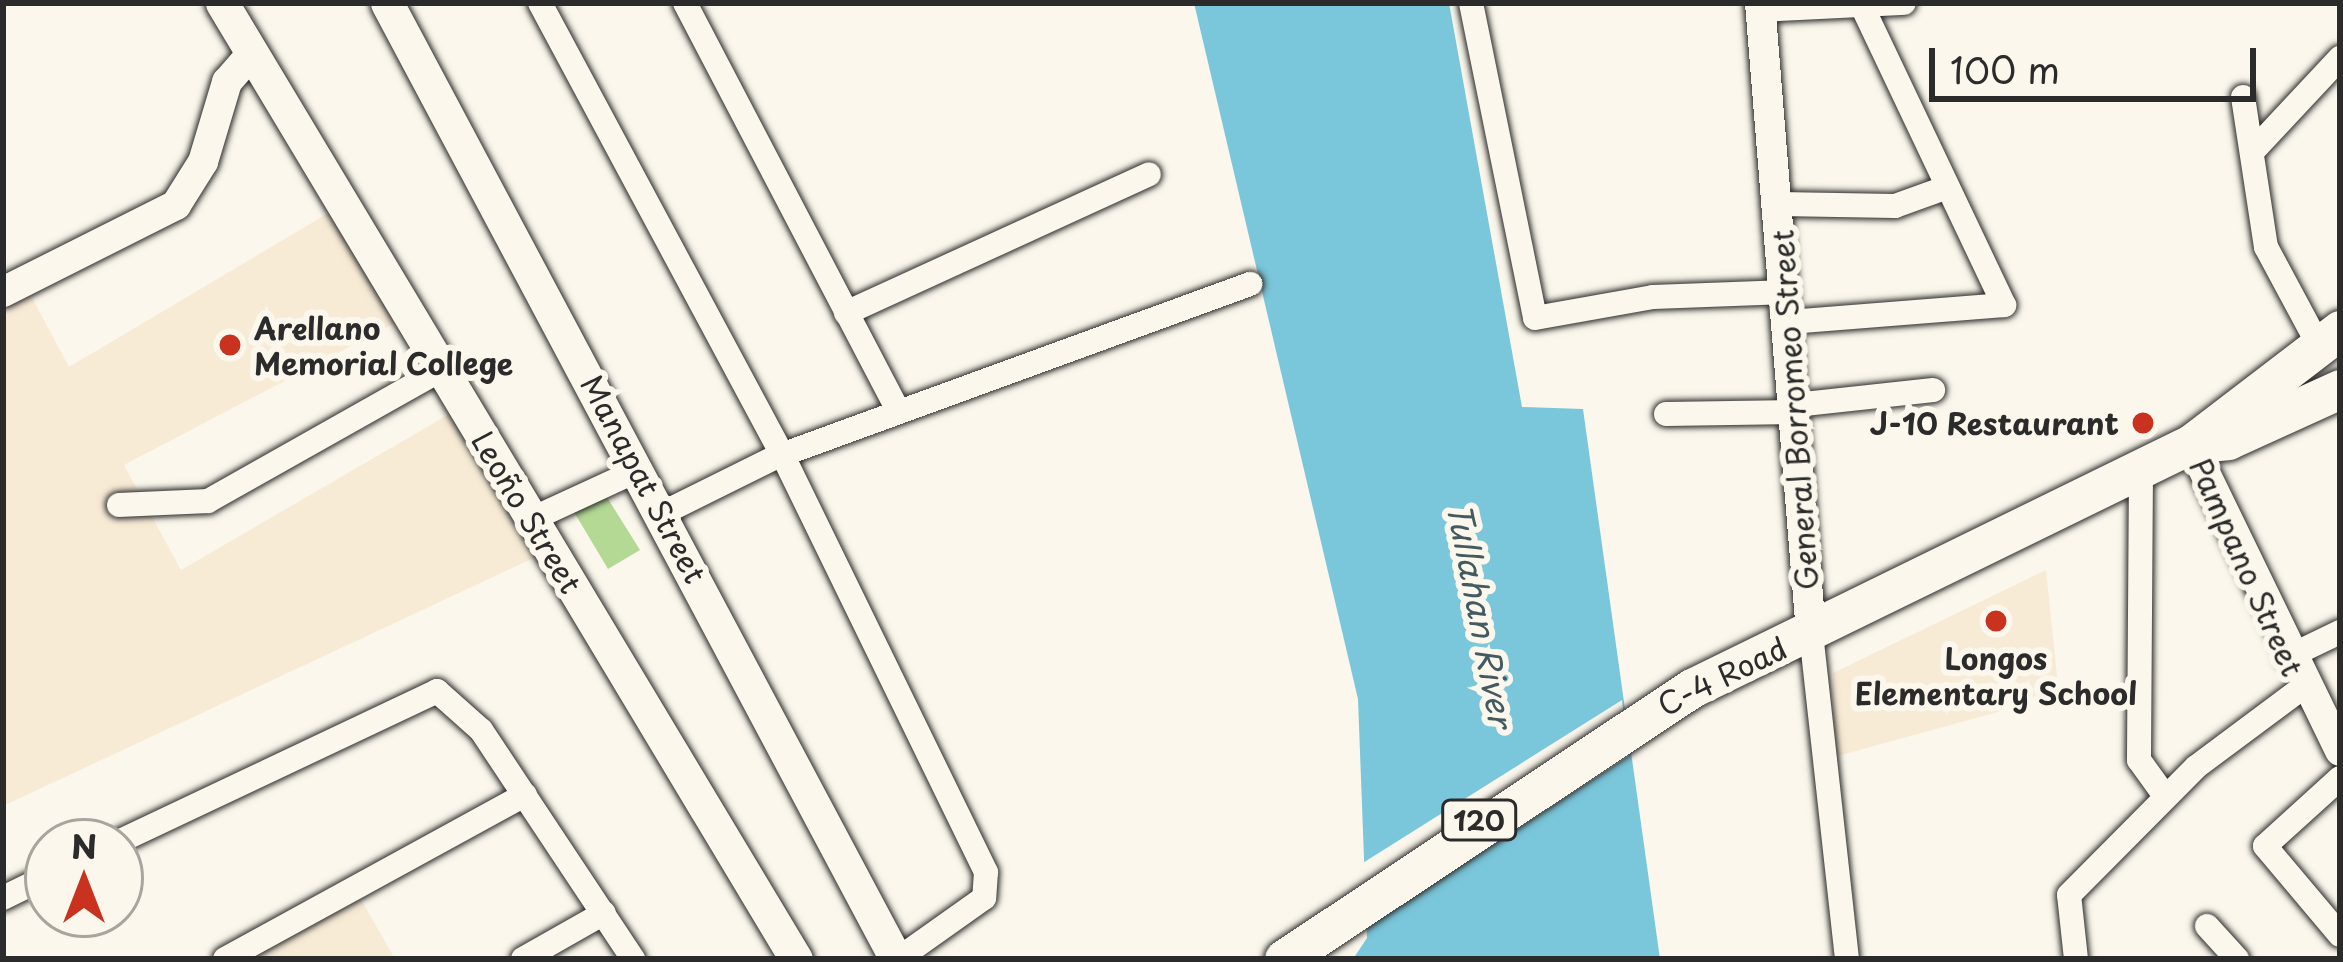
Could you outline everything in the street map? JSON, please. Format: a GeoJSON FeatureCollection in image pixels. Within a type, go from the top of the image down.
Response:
{"type":"FeatureCollection","features":[{"type":"Feature","properties":{"kind":"highway","name":"C-4 Road"},"geometry":{"type":"LineString","coordinates":[[1283,959],[1335,916],[1625,727],[2191,444],[2329,337]]}},
{"type":"Feature","properties":{"kind":"highway","name":"C-4 Road"},"geometry":{"type":"LineString","coordinates":[[2191,444],[2228,440],[2340,389]]}},
{"type":"Feature","properties":{"kind":"main road","name":"Leoño Street"},"geometry":{"type":"LineString","coordinates":[[222,3],[796,959]]}},
{"type":"Feature","properties":{"kind":"main road","name":"Manapat Street"},"geometry":{"type":"LineString","coordinates":[[387,3],[640,469],[897,959]]}},
{"type":"Feature","properties":{"kind":"street"},"geometry":{"type":"LineString","coordinates":[[539,3],[784,458],[988,885],[897,959]]}},
{"type":"Feature","properties":{"kind":"street"},"geometry":{"type":"LineString","coordinates":[[685,3],[898,410]]}},
{"type":"Feature","properties":{"kind":"street"},"geometry":{"type":"LineString","coordinates":[[1471,3],[1535,318],[1652,297],[1788,307],[2004,305],[1861,4]]}},
{"type":"Feature","properties":{"kind":"street"},"geometry":{"type":"LineString","coordinates":[[1760,6],[1904,3]]}},
{"type":"Feature","properties":{"kind":"street","name":"General Borromeo Street"},"geometry":{"type":"LineString","coordinates":[[1760,6],[1811,633],[1846,959]]}},
{"type":"Feature","properties":{"kind":"street"},"geometry":{"type":"LineString","coordinates":[[3,292],[176,205],[203,162],[227,82],[252,53]]}},
{"type":"Feature","properties":{"kind":"street"},"geometry":{"type":"LineString","coordinates":[[2252,152],[2340,58]]}},
{"type":"Feature","properties":{"kind":"street"},"geometry":{"type":"LineString","coordinates":[[2243,97],[2266,247],[2329,337]]}},
{"type":"Feature","properties":{"kind":"street"},"geometry":{"type":"LineString","coordinates":[[846,313],[1149,174]]}},
{"type":"Feature","properties":{"kind":"street"},"geometry":{"type":"LineString","coordinates":[[1779,204],[1895,206],[1945,188]]}},
{"type":"Feature","properties":{"kind":"street"},"geometry":{"type":"LineString","coordinates":[[663,513],[898,410],[1250,284]]}},
{"type":"Feature","properties":{"kind":"street"},"geometry":{"type":"LineString","coordinates":[[118,505],[208,501],[442,369]]}},
{"type":"Feature","properties":{"kind":"street"},"geometry":{"type":"LineString","coordinates":[[1666,414],[1796,409],[1934,391]]}},
{"type":"Feature","properties":{"kind":"street","name":"Pampano Street"},"geometry":{"type":"LineString","coordinates":[[2191,444],[2302,688],[2340,751]]}},
{"type":"Feature","properties":{"kind":"street"},"geometry":{"type":"LineString","coordinates":[[532,519],[640,469]]}},
{"type":"Feature","properties":{"kind":"street"},"geometry":{"type":"LineString","coordinates":[[2141,470],[2139,760],[2165,796]]}},
{"type":"Feature","properties":{"kind":"street"},"geometry":{"type":"LineString","coordinates":[[2288,657],[2340,632]]}},
{"type":"Feature","properties":{"kind":"street"},"geometry":{"type":"LineString","coordinates":[[2076,959],[2069,895],[2165,796],[2302,688]]}},
{"type":"Feature","properties":{"kind":"street"},"geometry":{"type":"LineString","coordinates":[[144,829],[425,691],[449,697],[525,796],[633,959]]}},
{"type":"Feature","properties":{"kind":"street"},"geometry":{"type":"LineString","coordinates":[[2340,778],[2265,846],[2340,934]]}},
{"type":"Feature","properties":{"kind":"street"},"geometry":{"type":"LineString","coordinates":[[225,959],[525,796]]}},
{"type":"Feature","properties":{"kind":"street"},"geometry":{"type":"LineString","coordinates":[[523,959],[604,913]]}},
{"type":"Feature","properties":{"kind":"street"},"geometry":{"type":"LineString","coordinates":[[2207,926],[2237,959]]}},
{"type":"Feature","properties":{"kind":"shaded area"},"geometry":{"type":"Polygon","coordinates":[[[330,212],[397,322],[124,465],[181,570],[451,413],[538,556],[3,806],[3,305],[29,292],[69,367],[330,212]]]}},
{"type":"Feature","properties":{"kind":"shaded area","name":"Longos Elementary School"},"geometry":{"type":"Polygon","coordinates":[[[2046,570],[2059,695],[1834,757],[1833,673],[2046,570]]]}},
{"type":"Feature","properties":{"kind":"shaded area"},"geometry":{"type":"Polygon","coordinates":[[[358,894],[395,959],[237,959],[358,894]]]}},
{"type":"Feature","properties":{"kind":"green space"},"geometry":{"type":"Polygon","coordinates":[[[605,494],[640,550],[608,569],[574,512],[605,494]]]}},
{"type":"Feature","properties":{"kind":"water","name":"Tullahan River"},"geometry":{"type":"Polygon","coordinates":[[[1194,3],[1449,3],[1522,407],[1583,409],[1660,959],[1353,959],[1367,938],[1358,699],[1194,3]]]}},
{"type":"Feature","properties":{"kind":"pier"},"geometry":{"type":"Polygon","coordinates":[[[1622,700],[1629,756],[1361,931],[1358,866],[1622,700]]]}},
{"type":"Feature","properties":{"kind":"place","name":"Arellano Memorial College"},"geometry":{"type":"Point","coordinates":[230,345]}},
{"type":"Feature","properties":{"kind":"place","name":"J-10 Restaurant"},"geometry":{"type":"Point","coordinates":[2143,423]}},
{"type":"Feature","properties":{"kind":"place","name":"Longos Elementary School"},"geometry":{"type":"Point","coordinates":[1996,621]}}]}
